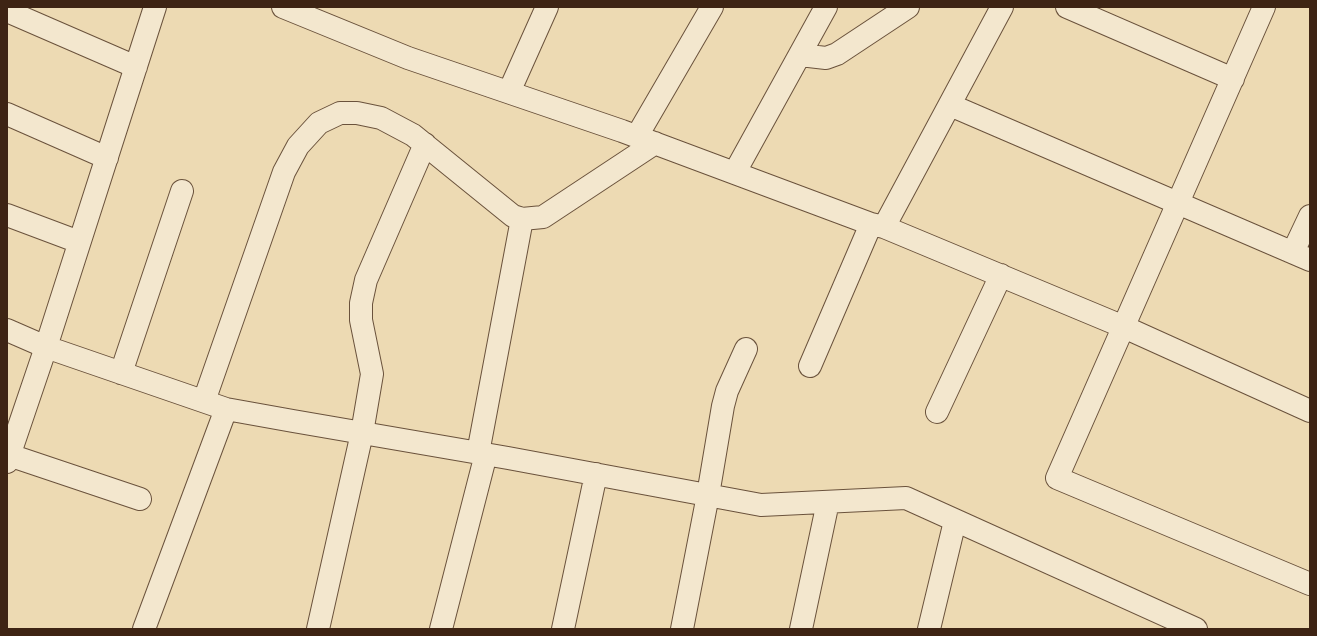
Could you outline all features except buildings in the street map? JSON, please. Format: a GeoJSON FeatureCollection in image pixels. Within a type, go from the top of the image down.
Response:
{"type":"FeatureCollection","features":[{"type":"Feature","properties":{"kind":"street"},"geometry":{"type":"LineString","coordinates":[[140,498],[8,458],[46,347],[155,7]]}},
{"type":"Feature","properties":{"kind":"street"},"geometry":{"type":"LineString","coordinates":[[283,7],[408,58],[646,140],[877,225],[1124,327],[1310,411]]}},
{"type":"Feature","properties":{"kind":"street"},"geometry":{"type":"LineString","coordinates":[[508,92],[547,7]]}},
{"type":"Feature","properties":{"kind":"street"},"geometry":{"type":"LineString","coordinates":[[204,401],[284,172],[298,146],[319,123],[340,114],[357,113],[381,118],[413,135],[513,216],[522,219],[543,217],[646,140],[712,7]]}},
{"type":"Feature","properties":{"kind":"street"},"geometry":{"type":"LineString","coordinates":[[734,172],[826,7]]}},
{"type":"Feature","properties":{"kind":"street"},"geometry":{"type":"LineString","coordinates":[[800,55],[826,58],[837,54],[908,7]]}},
{"type":"Feature","properties":{"kind":"street"},"geometry":{"type":"LineString","coordinates":[[810,366],[877,225],[950,105],[1002,7]]}},
{"type":"Feature","properties":{"kind":"street"},"geometry":{"type":"LineString","coordinates":[[1067,7],[1233,79]]}},
{"type":"Feature","properties":{"kind":"street"},"geometry":{"type":"LineString","coordinates":[[1264,7],[1058,478],[1310,584]]}},
{"type":"Feature","properties":{"kind":"street"},"geometry":{"type":"LineString","coordinates":[[7,11],[136,67]]}},
{"type":"Feature","properties":{"kind":"street"},"geometry":{"type":"LineString","coordinates":[[950,105],[1179,202],[1301,256],[1310,216]]}},
{"type":"Feature","properties":{"kind":"street"},"geometry":{"type":"LineString","coordinates":[[7,114],[107,158]]}},
{"type":"Feature","properties":{"kind":"street"},"geometry":{"type":"LineString","coordinates":[[318,629],[362,433],[372,374],[361,320],[361,303],[366,280],[425,144]]}},
{"type":"Feature","properties":{"kind":"street"},"geometry":{"type":"LineString","coordinates":[[121,373],[182,191]]}},
{"type":"Feature","properties":{"kind":"street"},"geometry":{"type":"LineString","coordinates":[[7,215],[79,242]]}},
{"type":"Feature","properties":{"kind":"street"},"geometry":{"type":"LineString","coordinates":[[441,629],[482,453],[522,219]]}},
{"type":"Feature","properties":{"kind":"street"},"geometry":{"type":"LineString","coordinates":[[937,412],[1000,276]]}},
{"type":"Feature","properties":{"kind":"street"},"geometry":{"type":"LineString","coordinates":[[7,330],[46,347],[226,408],[482,453],[761,505],[906,498],[1187,627]]}},
{"type":"Feature","properties":{"kind":"street"},"geometry":{"type":"LineString","coordinates":[[682,629],[708,495],[723,406],[727,391],[746,349]]}},
{"type":"Feature","properties":{"kind":"street"},"geometry":{"type":"LineString","coordinates":[[144,629],[226,408]]}},
{"type":"Feature","properties":{"kind":"street"},"geometry":{"type":"LineString","coordinates":[[563,629],[596,474]]}},
{"type":"Feature","properties":{"kind":"street"},"geometry":{"type":"LineString","coordinates":[[801,629],[828,502]]}},
{"type":"Feature","properties":{"kind":"street"},"geometry":{"type":"LineString","coordinates":[[929,629],[955,521]]}}]}
